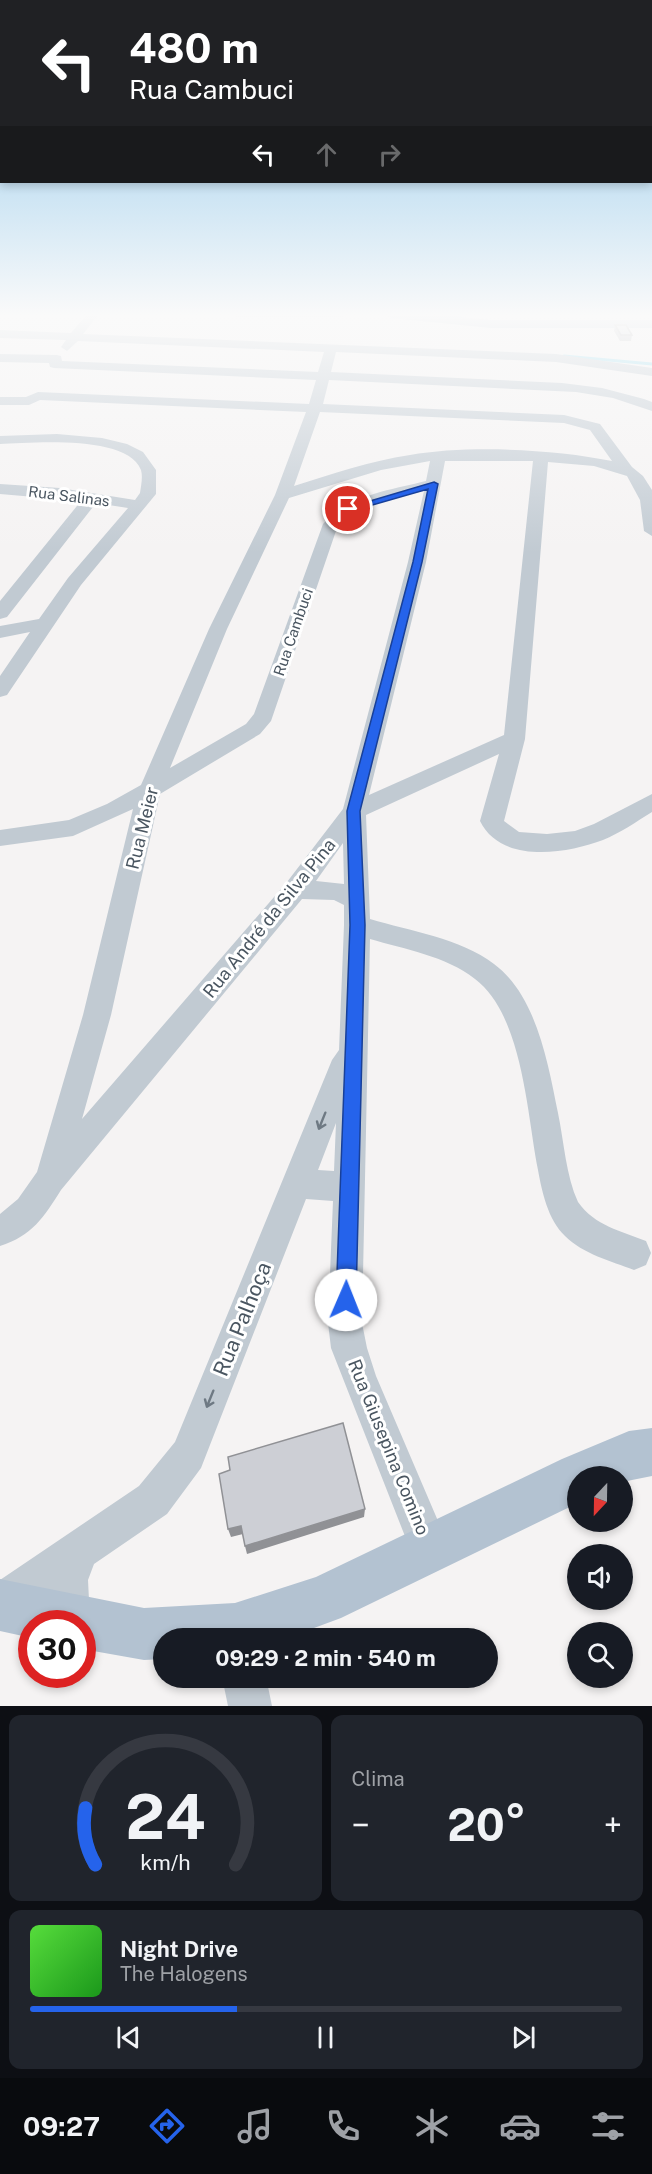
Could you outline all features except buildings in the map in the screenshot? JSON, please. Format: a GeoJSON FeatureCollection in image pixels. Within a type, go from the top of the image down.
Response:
{"type":"FeatureCollection","features":[{"type":"Feature","properties":{"kind":"main road"},"geometry":{"type":"LineString","coordinates":[[602,1466],[629,1455],[652,1452]]}},
{"type":"Feature","properties":{"kind":"main road"},"geometry":{"type":"LineString","coordinates":[[251,1628],[323,1600],[567,1481]]}},
{"type":"Feature","properties":{"kind":"main road"},"geometry":{"type":"LineString","coordinates":[[0,1605],[23,1610]]}},
{"type":"Feature","properties":{"kind":"main road"},"geometry":{"type":"LineString","coordinates":[[96,1625],[153,1634]]}},
{"type":"Feature","properties":{"kind":"street","name":"Rua Meier"},"geometry":{"type":"LineString","coordinates":[[50,1179],[97,1015],[149,792],[218,629],[283,495],[319,394]]}},
{"type":"Feature","properties":{"kind":"street"},"geometry":{"type":"LineString","coordinates":[[608,394],[622,396],[652,407]]}},
{"type":"Feature","properties":{"kind":"street"},"geometry":{"type":"LineString","coordinates":[[0,401],[29,401],[38,396],[575,420],[595,427],[624,467]]}},
{"type":"Feature","properties":{"kind":"street"},"geometry":{"type":"LineString","coordinates":[[0,440],[98,441],[136,454],[146,465],[150,477],[148,494],[74,582],[0,691]]}},
{"type":"Feature","properties":{"kind":"street"},"geometry":{"type":"LineString","coordinates":[[283,495],[410,459],[439,456],[601,461],[624,467],[632,472],[647,492],[652,531]]}},
{"type":"Feature","properties":{"kind":"street","name":"Rua Giusepina Comino"},"geometry":{"type":"LineString","coordinates":[[430,1549],[359,1378],[349,1348],[345,1323],[356,912],[354,811],[417,562],[439,456]]}},
{"type":"Feature","properties":{"kind":"street"},"geometry":{"type":"LineString","coordinates":[[541,458],[514,740],[492,821],[494,828],[500,836],[520,842],[537,843],[585,838],[652,802]]}},
{"type":"Feature","properties":{"kind":"street","name":"Rua Cambuci"},"geometry":{"type":"LineString","coordinates":[[149,792],[253,729],[264,716],[334,518],[348,509],[434,484]]}},
{"type":"Feature","properties":{"kind":"street","name":"Rua Salinas"},"geometry":{"type":"LineString","coordinates":[[0,489],[138,505]]}},
{"type":"Feature","properties":{"kind":"street"},"geometry":{"type":"LineString","coordinates":[[0,613],[92,498]]}},
{"type":"Feature","properties":{"kind":"street"},"geometry":{"type":"LineString","coordinates":[[0,632],[45,624]]}},
{"type":"Feature","properties":{"kind":"street","name":"Rua André da Silva Pina"},"geometry":{"type":"LineString","coordinates":[[0,1230],[24,1216],[50,1179],[296,889],[354,811],[514,740]]}},
{"type":"Feature","properties":{"kind":"street"},"geometry":{"type":"LineString","coordinates":[[0,838],[73,828],[149,792]]}},
{"type":"Feature","properties":{"kind":"street"},"geometry":{"type":"LineString","coordinates":[[296,889],[338,891],[356,912],[462,959],[486,973],[510,998],[523,1026],[560,1197],[575,1225],[599,1241],[634,1253]]}},
{"type":"Feature","properties":{"kind":"street","name":"Rua Palhoça"},"geometry":{"type":"LineString","coordinates":[[0,1605],[153,1500],[188,1455],[352,1047]]}},
{"type":"Feature","properties":{"kind":"street"},"geometry":{"type":"LineString","coordinates":[[297,1183],[348,1187]]}},
{"type":"Feature","properties":{"kind":"street"},"geometry":{"type":"LineString","coordinates":[[74,1610],[68,1580],[78,1551]]}},
{"type":"Feature","properties":{"kind":"street"},"geometry":{"type":"LineString","coordinates":[[246,1688],[250,1706]]}},
{"type":"Feature","properties":{"kind":"route"},"geometry":{"type":"LineString","coordinates":[[346,1300],[357,925],[354,811],[417,562],[434,484],[348,509]]}}]}
